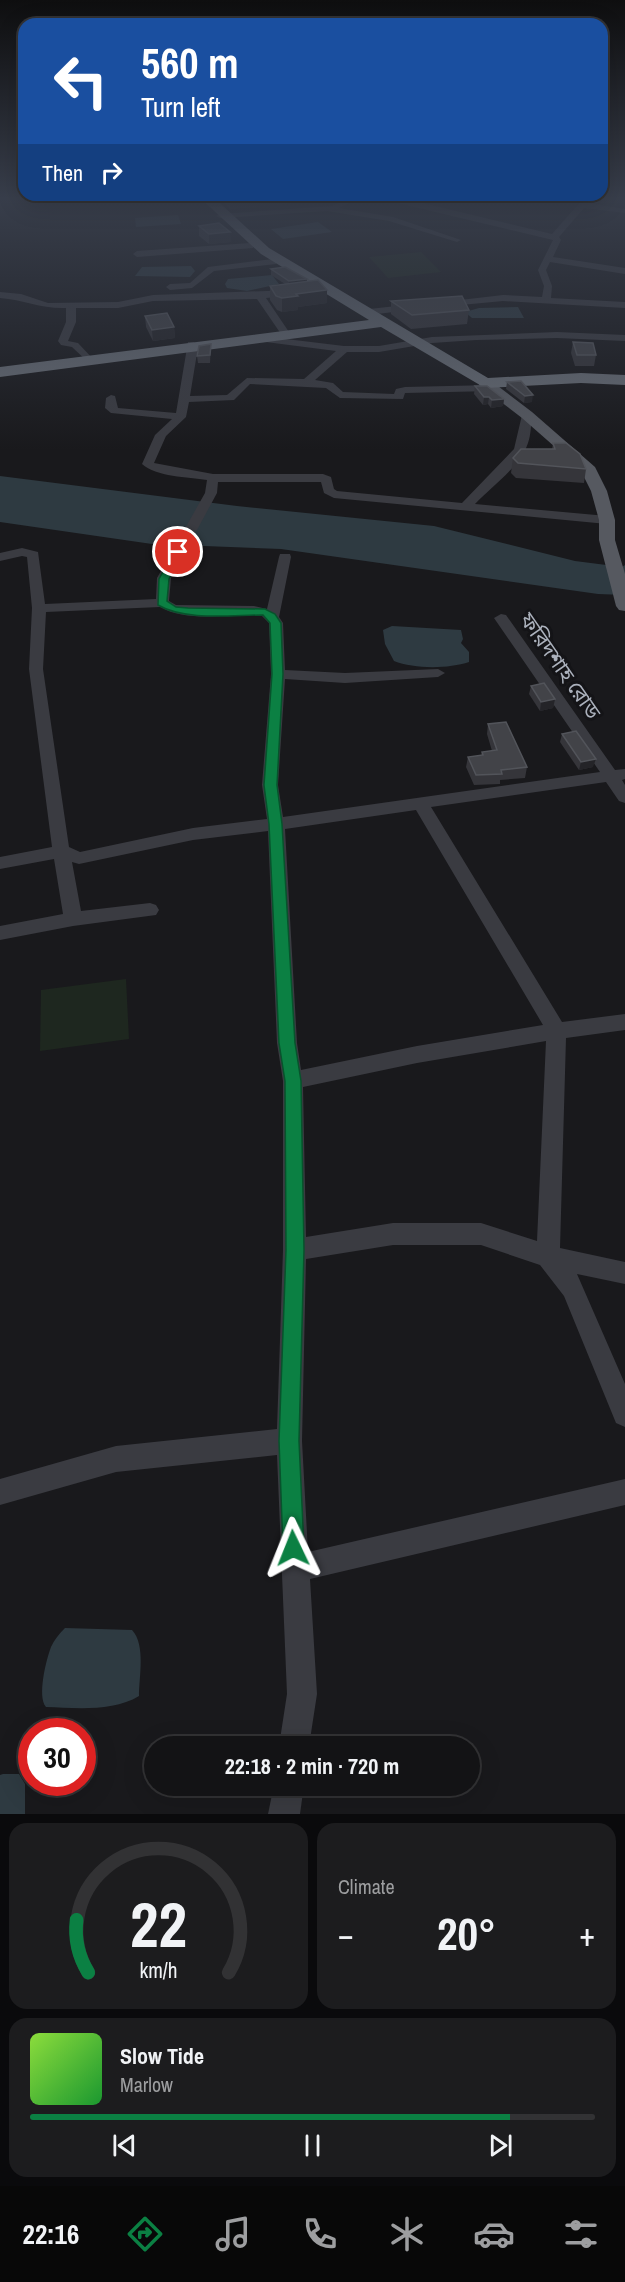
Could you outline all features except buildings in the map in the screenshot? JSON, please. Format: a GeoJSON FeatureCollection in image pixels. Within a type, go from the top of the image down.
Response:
{"type":"FeatureCollection","features":[{"type":"Feature","properties":{"kind":"highway"},"geometry":{"type":"LineString","coordinates":[[310,281],[325,288]]}},
{"type":"Feature","properties":{"kind":"highway"},"geometry":{"type":"LineString","coordinates":[[313,281],[371,319],[418,342],[484,382],[581,378],[625,380]]}},
{"type":"Feature","properties":{"kind":"highway"},"geometry":{"type":"LineString","coordinates":[[0,370],[261,339],[371,319]]}},
{"type":"Feature","properties":{"kind":"highway"},"geometry":{"type":"LineString","coordinates":[[192,346],[284,332],[306,331]]}},
{"type":"Feature","properties":{"kind":"highway"},"geometry":{"type":"LineString","coordinates":[[484,382],[566,372],[625,374]]}},
{"type":"Feature","properties":{"kind":"main road"},"geometry":{"type":"LineString","coordinates":[[484,382],[527,415],[587,467],[599,491],[607,520],[607,540],[625,606]]}},
{"type":"Feature","properties":{"kind":"street"},"geometry":{"type":"LineString","coordinates":[[165,287],[192,285],[197,281]]}},
{"type":"Feature","properties":{"kind":"street"},"geometry":{"type":"LineString","coordinates":[[546,281],[548,286],[546,299]]}},
{"type":"Feature","properties":{"kind":"street"},"geometry":{"type":"LineString","coordinates":[[0,295],[21,297],[47,306],[130,305],[162,298],[260,296],[325,288]]}},
{"type":"Feature","properties":{"kind":"street"},"geometry":{"type":"LineString","coordinates":[[260,296],[284,332]]}},
{"type":"Feature","properties":{"kind":"street"},"geometry":{"type":"LineString","coordinates":[[437,306],[490,298],[546,299],[625,305]]}},
{"type":"Feature","properties":{"kind":"street"},"geometry":{"type":"LineString","coordinates":[[71,306],[70,322],[63,343],[75,345],[87,359]]}},
{"type":"Feature","properties":{"kind":"street"},"geometry":{"type":"LineString","coordinates":[[371,319],[425,307]]}},
{"type":"Feature","properties":{"kind":"street"},"geometry":{"type":"LineString","coordinates":[[261,339],[344,349],[379,349],[447,338],[524,336],[625,338]]}},
{"type":"Feature","properties":{"kind":"street"},"geometry":{"type":"LineString","coordinates":[[192,346],[181,417],[161,435],[148,464],[156,468],[213,478],[323,478],[327,479],[328,490],[334,494],[607,520]]}},
{"type":"Feature","properties":{"kind":"street"},"geometry":{"type":"LineString","coordinates":[[307,382],[344,349]]}},
{"type":"Feature","properties":{"kind":"street"},"geometry":{"type":"LineString","coordinates":[[183,399],[230,398],[247,381],[307,382],[332,386],[340,395],[392,397],[399,397],[400,391],[405,390],[484,382]]}},
{"type":"Feature","properties":{"kind":"street"},"geometry":{"type":"LineString","coordinates":[[111,398],[110,408],[115,411],[181,417]]}},
{"type":"Feature","properties":{"kind":"street"},"geometry":{"type":"LineString","coordinates":[[465,507],[478,491],[515,457],[523,444],[527,415]]}},
{"type":"Feature","properties":{"kind":"street"},"geometry":{"type":"LineString","coordinates":[[162,603],[164,579],[211,493],[213,478]]}},
{"type":"Feature","properties":{"kind":"street"},"geometry":{"type":"LineString","coordinates":[[0,557],[22,552],[33,555],[39,608],[36,669],[54,807],[73,919]]}},
{"type":"Feature","properties":{"kind":"street"},"geometry":{"type":"LineString","coordinates":[[272,616],[285,556]]}},
{"type":"Feature","properties":{"kind":"street"},"geometry":{"type":"LineString","coordinates":[[39,608],[162,603],[173,609],[254,610],[272,616],[276,623],[278,674],[270,785],[276,824],[287,1043],[293,1081],[295,1250],[289,1441],[302,1694],[296,1736]]}},
{"type":"Feature","properties":{"kind":"street","name":"ফরিদশাহ রোড"},"geometry":{"type":"LineString","coordinates":[[501,618],[618,775],[625,797]]}},
{"type":"Feature","properties":{"kind":"street"},"geometry":{"type":"LineString","coordinates":[[278,674],[345,678],[438,673]]}},
{"type":"Feature","properties":{"kind":"street"},"geometry":{"type":"LineString","coordinates":[[0,863],[62,851],[79,858],[193,834],[618,775]]}},
{"type":"Feature","properties":{"kind":"street"},"geometry":{"type":"LineString","coordinates":[[420,803],[556,1030],[548,1256],[573,1288],[625,1414]]}},
{"type":"Feature","properties":{"kind":"street"},"geometry":{"type":"LineString","coordinates":[[0,933],[73,919],[150,910]]}},
{"type":"Feature","properties":{"kind":"street"},"geometry":{"type":"LineString","coordinates":[[293,1081],[370,1064],[556,1030],[625,1022]]}},
{"type":"Feature","properties":{"kind":"street"},"geometry":{"type":"LineString","coordinates":[[295,1250],[393,1234],[481,1234],[548,1256],[625,1273]]}},
{"type":"Feature","properties":{"kind":"street"},"geometry":{"type":"LineString","coordinates":[[0,1492],[117,1459],[289,1441]]}},
{"type":"Feature","properties":{"kind":"street"},"geometry":{"type":"LineString","coordinates":[[294,1569],[625,1492]]}},
{"type":"Feature","properties":{"kind":"street"},"geometry":{"type":"LineString","coordinates":[[285,1814],[287,1796]]}},
{"type":"Feature","properties":{"kind":"shaded area"},"geometry":{"type":"Polygon","coordinates":[[[227,281],[276,281],[279,284],[247,291],[227,288],[225,284],[227,281]]]}},
{"type":"Feature","properties":{"kind":"shaded area"},"geometry":{"type":"Polygon","coordinates":[[[518,307],[524,318],[472,318],[465,312],[479,308],[518,307]]]}},
{"type":"Feature","properties":{"kind":"shaded area"},"geometry":{"type":"Polygon","coordinates":[[[0,476],[237,506],[434,526],[575,561],[622,567],[625,565],[625,595],[598,594],[281,549],[152,544],[0,522],[0,476]]]}},
{"type":"Feature","properties":{"kind":"shaded area"},"geometry":{"type":"Polygon","coordinates":[[[392,626],[461,630],[463,639],[461,643],[469,652],[469,662],[431,667],[411,666],[394,661],[385,644],[383,630],[392,626]]]}},
{"type":"Feature","properties":{"kind":"shaded area"},"geometry":{"type":"Polygon","coordinates":[[[126,979],[129,1039],[40,1051],[41,990],[126,979]]]}},
{"type":"Feature","properties":{"kind":"shaded area"},"geometry":{"type":"Polygon","coordinates":[[[65,1628],[132,1630],[140,1652],[139,1696],[118,1705],[106,1707],[46,1707],[43,1702],[42,1687],[47,1660],[51,1647],[65,1628]]]}},
{"type":"Feature","properties":{"kind":"shaded area"},"geometry":{"type":"Polygon","coordinates":[[[18,1774],[18,1796],[25,1796],[25,1814],[0,1814],[0,1775],[18,1774]]]}},
{"type":"Feature","properties":{"kind":"route"},"geometry":{"type":"LineString","coordinates":[[178,552],[164,579],[162,603],[173,609],[188,611],[254,610],[272,616],[276,623],[278,674],[270,785],[276,824],[287,1043],[293,1081],[295,1250],[289,1441],[293,1548]]}}]}
